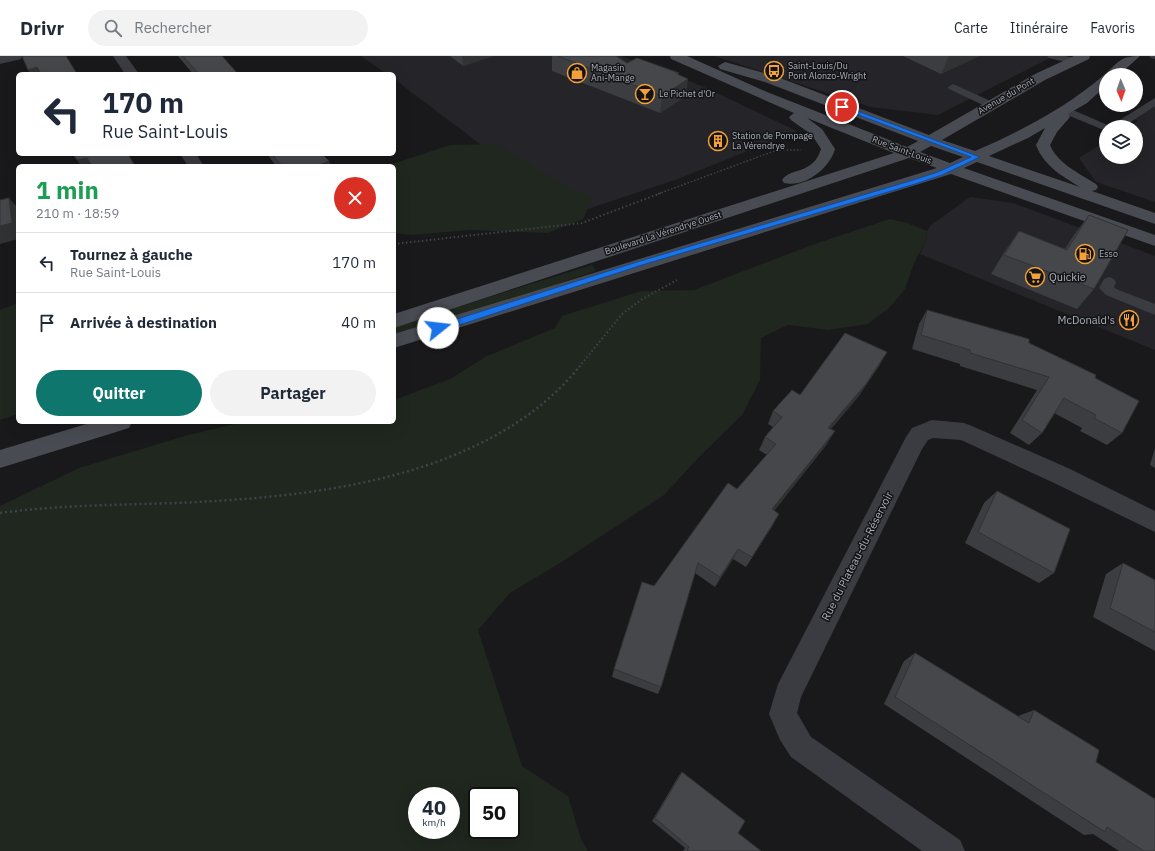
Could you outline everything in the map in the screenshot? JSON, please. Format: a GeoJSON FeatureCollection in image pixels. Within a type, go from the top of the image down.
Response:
{"type":"FeatureCollection","features":[{"type":"Feature","properties":{"kind":"main road","name":"Rue Saint-Louis"},"geometry":{"type":"LineString","coordinates":[[676,56],[762,95],[908,153],[1155,241]]}},
{"type":"Feature","properties":{"kind":"main road","name":"Rue Saint-Louis"},"geometry":{"type":"LineString","coordinates":[[686,56],[770,79],[976,157],[1155,219]]}},
{"type":"Feature","properties":{"kind":"main road"},"geometry":{"type":"LineString","coordinates":[[1119,68],[1134,56]]}},
{"type":"Feature","properties":{"kind":"main road","name":"Avenue du Pont"},"geometry":{"type":"LineString","coordinates":[[930,140],[1040,77],[1080,58]]}},
{"type":"Feature","properties":{"kind":"main road"},"geometry":{"type":"LineString","coordinates":[[1099,85],[1069,112],[1046,137],[1043,145],[1044,150],[1060,167],[1120,206]]}},
{"type":"Feature","properties":{"kind":"main road"},"geometry":{"type":"LineString","coordinates":[[501,285],[810,173],[827,158],[828,149],[824,140],[817,132],[762,95]]}},
{"type":"Feature","properties":{"kind":"main road"},"geometry":{"type":"LineString","coordinates":[[976,157],[1023,135],[1082,100]]}},
{"type":"Feature","properties":{"kind":"main road","name":"Boulevard La Vérendrye Ouest"},"geometry":{"type":"LineString","coordinates":[[396,320],[887,161],[908,153],[930,140]]}},
{"type":"Feature","properties":{"kind":"main road","name":"Boulevard La Vérendrye Ouest"},"geometry":{"type":"LineString","coordinates":[[396,340],[639,264],[912,182],[951,169],[976,157]]}},
{"type":"Feature","properties":{"kind":"main road"},"geometry":{"type":"LineString","coordinates":[[0,454],[89,424]]}},
{"type":"Feature","properties":{"kind":"main road"},"geometry":{"type":"LineString","coordinates":[[0,458],[113,424]]}},
{"type":"Feature","properties":{"kind":"street"},"geometry":{"type":"LineString","coordinates":[[0,60],[16,56]]}},
{"type":"Feature","properties":{"kind":"street"},"geometry":{"type":"LineString","coordinates":[[119,56],[131,72]]}},
{"type":"Feature","properties":{"kind":"street","name":"Rue du Plateau-du-Réservoir"},"geometry":{"type":"LineString","coordinates":[[949,851],[801,748],[790,730],[783,714],[788,694],[914,442],[920,434],[932,429],[964,432],[1060,475],[1155,522]]}},
{"type":"Feature","properties":{"kind":"lane"},"geometry":{"type":"LineString","coordinates":[[1052,56],[1080,58]]}},
{"type":"Feature","properties":{"kind":"lane"},"geometry":{"type":"LineString","coordinates":[[953,87],[991,105]]}},
{"type":"Feature","properties":{"kind":"lane"},"geometry":{"type":"LineString","coordinates":[[1126,120],[1155,101]]}},
{"type":"Feature","properties":{"kind":"lane"},"geometry":{"type":"LineString","coordinates":[[1069,112],[1099,125]]}},
{"type":"Feature","properties":{"kind":"lane"},"geometry":{"type":"LineString","coordinates":[[1108,282],[1106,288],[1111,292],[1155,310]]}},
{"type":"Feature","properties":{"kind":"path"},"geometry":{"type":"LineString","coordinates":[[396,244],[582,223],[777,150],[801,150]]}},
{"type":"Feature","properties":{"kind":"path"},"geometry":{"type":"LineString","coordinates":[[0,513],[30,508],[90,504],[177,503],[273,497],[369,482],[426,465],[471,449],[504,431],[537,409],[562,387],[624,312],[652,293],[682,277]]}},
{"type":"Feature","properties":{"kind":"shaded area"},"geometry":{"type":"Polygon","coordinates":[[[361,56],[621,56],[702,86],[797,131],[678,179],[573,214],[396,81],[396,72],[384,72],[361,56]]]}},
{"type":"Feature","properties":{"kind":"shaded area"},"geometry":{"type":"Polygon","coordinates":[[[714,56],[1054,56],[938,115],[870,107],[714,56]]]}},
{"type":"Feature","properties":{"kind":"shaded area"},"geometry":{"type":"Polygon","coordinates":[[[1155,103],[1155,202],[1096,182],[1079,158],[1099,145],[1099,164],[1143,164],[1143,120],[1134,119],[1155,103]]]}},
{"type":"Feature","properties":{"kind":"shaded area"},"geometry":{"type":"Polygon","coordinates":[[[496,144],[571,189],[593,196],[583,219],[548,233],[470,230],[411,235],[396,233],[396,164],[392,164],[450,145],[496,144]]]}},
{"type":"Feature","properties":{"kind":"shaded area"},"geometry":{"type":"Polygon","coordinates":[[[970,197],[1013,203],[1155,256],[1155,350],[920,254],[926,241],[927,231],[931,225],[970,197]]]}},
{"type":"Feature","properties":{"kind":"shaded area"},"geometry":{"type":"Polygon","coordinates":[[[890,219],[907,223],[927,231],[926,241],[914,263],[905,289],[890,307],[868,324],[828,330],[788,325],[761,338],[760,380],[742,415],[700,456],[664,495],[565,560],[510,593],[478,630],[522,766],[568,796],[581,839],[588,851],[0,851],[0,506],[79,468],[188,435],[235,424],[396,424],[396,399],[450,379],[487,356],[555,328],[562,316],[641,291],[694,290],[812,245],[890,219]]]}},
{"type":"Feature","properties":{"kind":"shaded area"},"geometry":{"type":"Polygon","coordinates":[[[592,265],[596,271],[396,338],[396,326],[592,265]]]}},
{"type":"Feature","properties":{"kind":"shaded area"},"geometry":{"type":"Polygon","coordinates":[[[16,304],[16,415],[0,420],[0,310],[16,304]]]}},
{"type":"Feature","properties":{"kind":"building"},"geometry":{"type":"Polygon","coordinates":[[[22,56],[66,56],[76,72],[40,72],[37,67],[28,70],[22,56]]]}},
{"type":"Feature","properties":{"kind":"building"},"geometry":{"type":"Polygon","coordinates":[[[183,56],[222,56],[236,72],[197,72],[183,56]]]}},
{"type":"Feature","properties":{"kind":"building"},"geometry":{"type":"Polygon","coordinates":[[[558,56],[616,56],[627,63],[637,58],[679,73],[677,74],[688,79],[662,96],[558,56]]]}},
{"type":"Feature","properties":{"kind":"building"},"geometry":{"type":"Polygon","coordinates":[[[74,156],[129,156],[134,164],[91,164],[87,158],[77,160],[74,156]]]}},
{"type":"Feature","properties":{"kind":"building"},"geometry":{"type":"Polygon","coordinates":[[[274,156],[324,156],[329,161],[321,164],[280,164],[274,156]]]}},
{"type":"Feature","properties":{"kind":"building"},"geometry":{"type":"Polygon","coordinates":[[[9,198],[12,223],[0,226],[0,200],[9,198]]]}},
{"type":"Feature","properties":{"kind":"building"},"geometry":{"type":"Polygon","coordinates":[[[1089,215],[1128,230],[1094,289],[1004,255],[1019,231],[1067,250],[1089,215]]]}},
{"type":"Feature","properties":{"kind":"building"},"geometry":{"type":"Polygon","coordinates":[[[927,310],[1029,339],[1029,343],[1096,375],[1095,378],[1139,401],[1122,433],[1094,418],[1096,415],[1064,398],[1042,433],[1022,420],[1049,377],[970,353],[970,350],[921,335],[927,310]]]}},
{"type":"Feature","properties":{"kind":"building"},"geometry":{"type":"Polygon","coordinates":[[[845,333],[887,352],[866,384],[828,428],[835,431],[772,509],[779,514],[752,557],[738,549],[720,577],[698,563],[661,687],[614,669],[642,582],[654,586],[728,483],[737,489],[776,444],[765,437],[782,417],[773,411],[792,390],[800,395],[845,333]]]}},
{"type":"Feature","properties":{"kind":"building"},"geometry":{"type":"Polygon","coordinates":[[[997,491],[1070,529],[1054,573],[978,532],[997,491]]]}},
{"type":"Feature","properties":{"kind":"building"},"geometry":{"type":"Polygon","coordinates":[[[1123,563],[1155,580],[1155,632],[1110,608],[1123,563]]]}},
{"type":"Feature","properties":{"kind":"building"},"geometry":{"type":"Polygon","coordinates":[[[915,653],[1029,723],[1034,710],[1099,750],[1096,762],[1155,799],[1155,851],[1144,851],[1107,827],[1105,832],[895,697],[915,653]]]}},
{"type":"Feature","properties":{"kind":"building"},"geometry":{"type":"Polygon","coordinates":[[[682,772],[745,821],[738,833],[761,851],[687,851],[689,847],[655,818],[682,772]]]}},
{"type":"Feature","properties":{"kind":"place","name":"Saint-Louis/Du Pont Alonzo-Wright"},"geometry":{"type":"Point","coordinates":[774,71]}},
{"type":"Feature","properties":{"kind":"place","name":"Magasin Ani-Mange"},"geometry":{"type":"Point","coordinates":[577,73]}},
{"type":"Feature","properties":{"kind":"place","name":"Le Pichet d'Or"},"geometry":{"type":"Point","coordinates":[645,94]}},
{"type":"Feature","properties":{"kind":"place","name":"Station de Pompage La Vérendrye"},"geometry":{"type":"Point","coordinates":[718,141]}},
{"type":"Feature","properties":{"kind":"place","name":"Esso"},"geometry":{"type":"Point","coordinates":[1085,254]}},
{"type":"Feature","properties":{"kind":"place","name":"Quickie"},"geometry":{"type":"Point","coordinates":[1035,277]}},
{"type":"Feature","properties":{"kind":"place","name":"McDonald's"},"geometry":{"type":"Point","coordinates":[1129,320]}},
{"type":"Feature","properties":{"kind":"route"},"geometry":{"type":"LineString","coordinates":[[438,328],[639,264],[912,182],[940,173],[976,157],[900,130],[842,107]]}}]}
